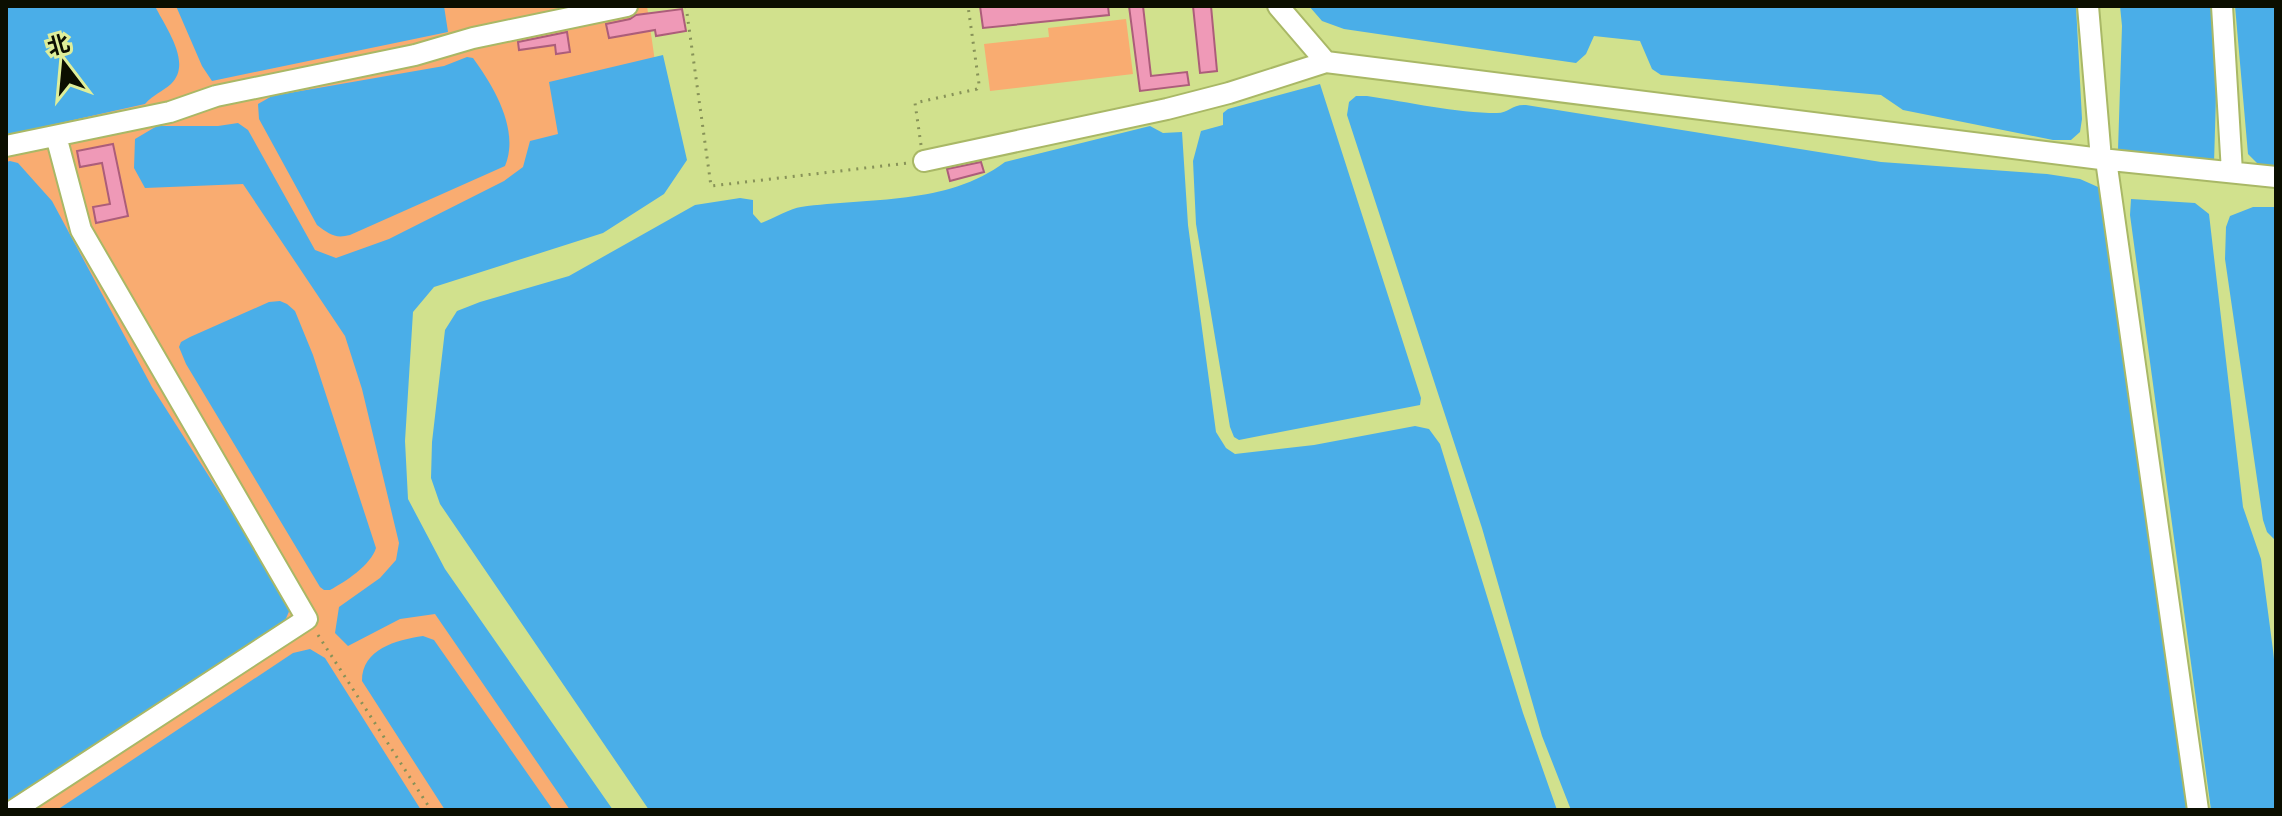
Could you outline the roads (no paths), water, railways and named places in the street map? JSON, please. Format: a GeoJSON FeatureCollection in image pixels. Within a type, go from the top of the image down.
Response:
{"type":"FeatureCollection","features":[{"type":"Feature","properties":{"kind":"street"},"geometry":{"type":"LineString","coordinates":[[6,146],[170,112],[216,96],[415,55],[473,38],[627,6]]}},
{"type":"Feature","properties":{"kind":"street"},"geometry":{"type":"LineString","coordinates":[[1278,6],[1326,62]]}},
{"type":"Feature","properties":{"kind":"street"},"geometry":{"type":"LineString","coordinates":[[2088,6],[2104,160],[2198,810]]}},
{"type":"Feature","properties":{"kind":"street"},"geometry":{"type":"LineString","coordinates":[[2222,6],[2232,172]]}},
{"type":"Feature","properties":{"kind":"street"},"geometry":{"type":"LineString","coordinates":[[924,161],[1167,109],[1326,62],[2104,160],[2276,177]]}},
{"type":"Feature","properties":{"kind":"street"},"geometry":{"type":"LineString","coordinates":[[14,810],[307,619],[81,230],[56,136]]}},
{"type":"Feature","properties":{"kind":"water"},"geometry":{"type":"Polygon","coordinates":[[[6,6],[155,6],[175,45],[179,66],[177,75],[171,84],[145,104],[6,135],[6,6]]]}},
{"type":"Feature","properties":{"kind":"water"},"geometry":{"type":"Polygon","coordinates":[[[176,6],[444,6],[448,32],[212,81],[202,66],[176,6]]]}},
{"type":"Feature","properties":{"kind":"water"},"geometry":{"type":"Polygon","coordinates":[[[1309,6],[2076,6],[2082,119],[2080,132],[2071,140],[2053,140],[1903,110],[1881,95],[1661,75],[1652,69],[1640,41],[1594,36],[1586,54],[1576,63],[1344,29],[1322,21],[1309,6]]]}},
{"type":"Feature","properties":{"kind":"water"},"geometry":{"type":"Polygon","coordinates":[[[2120,6],[2216,6],[2214,163],[2118,150],[2120,6]]]}},
{"type":"Feature","properties":{"kind":"water"},"geometry":{"type":"Polygon","coordinates":[[[2235,6],[2276,6],[2276,166],[2258,164],[2248,154],[2235,6]]]}},
{"type":"Feature","properties":{"kind":"water"},"geometry":{"type":"Polygon","coordinates":[[[663,55],[687,160],[664,194],[603,233],[434,287],[413,312],[405,441],[408,499],[445,569],[613,810],[570,810],[435,614],[400,619],[348,646],[335,633],[339,607],[380,578],[396,560],[399,543],[362,389],[345,336],[243,184],[145,188],[134,168],[135,139],[157,126],[238,123],[248,130],[315,250],[336,258],[389,239],[504,181],[523,167],[530,141],[558,134],[549,82],[663,55]]]}},
{"type":"Feature","properties":{"kind":"water"},"geometry":{"type":"Polygon","coordinates":[[[467,57],[473,58],[481,69],[502,109],[509,138],[505,166],[350,235],[332,235],[317,225],[259,119],[258,104],[272,96],[444,66],[467,57]]]}},
{"type":"Feature","properties":{"kind":"water"},"geometry":{"type":"Polygon","coordinates":[[[1320,84],[1421,398],[1420,405],[1239,440],[1234,437],[1230,427],[1196,224],[1193,161],[1201,131],[1223,125],[1223,113],[1228,109],[1320,84]]]}},
{"type":"Feature","properties":{"kind":"water"},"geometry":{"type":"Polygon","coordinates":[[[1356,96],[1481,113],[1501,113],[1526,105],[1881,162],[2047,174],[2080,179],[2098,187],[2105,199],[2188,810],[1571,810],[1542,736],[1482,528],[1347,115],[1349,102],[1356,96]]]}},
{"type":"Feature","properties":{"kind":"water"},"geometry":{"type":"Polygon","coordinates":[[[1150,126],[1163,133],[1182,132],[1188,225],[1216,432],[1226,448],[1235,454],[1314,445],[1415,426],[1429,429],[1440,444],[1523,713],[1557,810],[649,810],[440,504],[431,478],[432,442],[445,330],[457,311],[569,276],[695,205],[740,198],[753,200],[753,214],[761,223],[801,207],[933,193],[982,176],[1005,162],[1150,126]]]}},
{"type":"Feature","properties":{"kind":"water"},"geometry":{"type":"Polygon","coordinates":[[[6,162],[18,163],[52,201],[152,387],[291,607],[284,623],[278,628],[6,804],[6,162]]]}},
{"type":"Feature","properties":{"kind":"water"},"geometry":{"type":"Polygon","coordinates":[[[2131,199],[2195,203],[2209,214],[2243,507],[2261,559],[2273,650],[2276,678],[2276,810],[2211,810],[2130,215],[2131,199]]]}},
{"type":"Feature","properties":{"kind":"water"},"geometry":{"type":"Polygon","coordinates":[[[2253,207],[2276,207],[2276,541],[2267,532],[2263,520],[2225,259],[2226,227],[2230,216],[2253,207]]]}},
{"type":"Feature","properties":{"kind":"water"},"geometry":{"type":"Polygon","coordinates":[[[280,301],[295,311],[313,355],[376,548],[363,567],[330,590],[320,587],[186,364],[179,347],[190,337],[269,302],[280,301]]]}},
{"type":"Feature","properties":{"kind":"water"},"geometry":{"type":"Polygon","coordinates":[[[423,636],[434,640],[553,810],[445,810],[362,681],[368,661],[382,648],[423,636]]]}},
{"type":"Feature","properties":{"kind":"water"},"geometry":{"type":"Polygon","coordinates":[[[310,649],[325,658],[421,810],[57,810],[293,653],[310,649]]]}}]}
